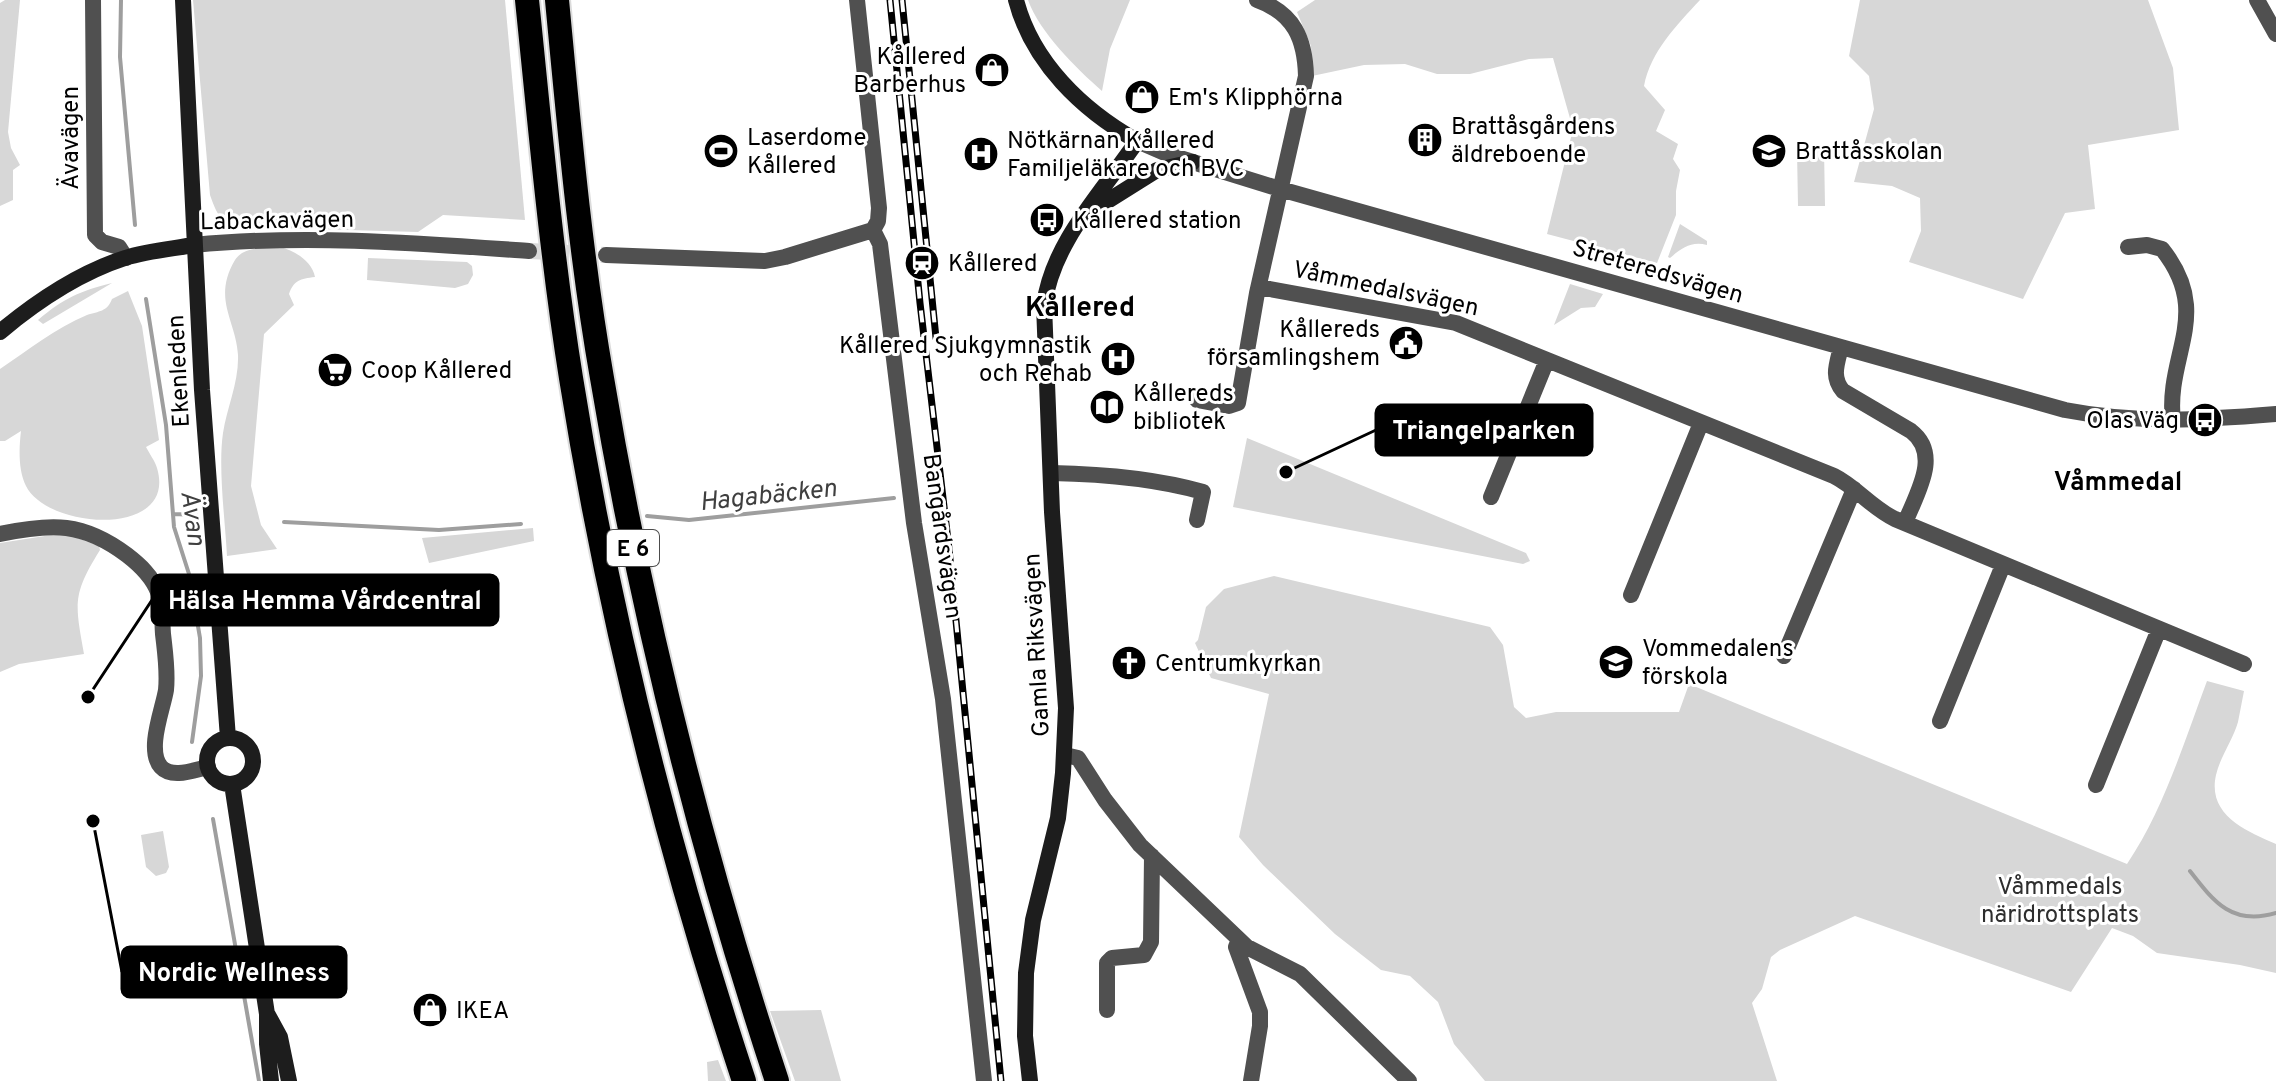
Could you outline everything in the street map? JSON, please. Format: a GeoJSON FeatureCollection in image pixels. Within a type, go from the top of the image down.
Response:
{"type":"FeatureCollection","features":[{"type":"Feature","properties":{"kind":"highway","name":"E 6"},"geometry":{"type":"LineString","coordinates":[[527,0],[571,377],[604,559],[631,688],[669,835],[708,972],[744,1081]]}},
{"type":"Feature","properties":{"kind":"highway","name":"E 6"},"geometry":{"type":"LineString","coordinates":[[557,0],[585,270],[601,377],[634,554],[662,682],[700,828],[739,966],[777,1081]]}},
{"type":"Feature","properties":{"kind":"street","name":"Ävavägen"},"geometry":{"type":"LineString","coordinates":[[93,0],[95,235],[102,242],[119,247],[126,258]]}},
{"type":"Feature","properties":{"kind":"street","name":"Ekenleden"},"geometry":{"type":"LineString","coordinates":[[183,0],[194,245],[228,738]]}},
{"type":"Feature","properties":{"kind":"street","name":"Bangårdsvägen"},"geometry":{"type":"LineString","coordinates":[[857,0],[879,208],[878,221],[873,230],[880,244],[914,523],[943,699],[984,1081]]}},
{"type":"Feature","properties":{"kind":"street"},"geometry":{"type":"LineString","coordinates":[[1016,0],[1027,33],[1046,63],[1089,109],[1137,141]]}},
{"type":"Feature","properties":{"kind":"street","name":"Våmmedalsvägen"},"geometry":{"type":"LineString","coordinates":[[1197,400],[1229,406],[1238,403],[1259,287],[1306,76],[1306,51],[1298,31],[1268,4],[1257,0]]}},
{"type":"Feature","properties":{"kind":"street"},"geometry":{"type":"LineString","coordinates":[[2257,0],[2276,34]]}},
{"type":"Feature","properties":{"kind":"street","name":"Streteredsvägen"},"geometry":{"type":"LineString","coordinates":[[1137,141],[1280,189],[2065,410],[2119,419],[2173,421],[2276,414]]}},
{"type":"Feature","properties":{"kind":"street","name":"Gamla Riksvägen"},"geometry":{"type":"LineString","coordinates":[[1030,1081],[1025,1036],[1026,973],[1033,920],[1058,818],[1065,755],[1066,708],[1044,305],[1056,260],[1064,244],[1137,141]]}},
{"type":"Feature","properties":{"kind":"street","name":"Gamla Riksvägen"},"geometry":{"type":"LineString","coordinates":[[1086,214],[1157,170],[1193,162]]}},
{"type":"Feature","properties":{"kind":"street"},"geometry":{"type":"LineString","coordinates":[[606,255],[765,261],[873,230]]}},
{"type":"Feature","properties":{"kind":"street","name":"Labackavägen"},"geometry":{"type":"LineString","coordinates":[[0,332],[60,289],[126,258],[194,245],[253,240],[321,240],[529,251]]}},
{"type":"Feature","properties":{"kind":"street"},"geometry":{"type":"LineString","coordinates":[[2128,247],[2147,245],[2162,249],[2181,279],[2185,292],[2187,324],[2171,400],[2173,421]]}},
{"type":"Feature","properties":{"kind":"street","name":"Våmmedalsvägen"},"geometry":{"type":"LineString","coordinates":[[1259,287],[1456,323],[1834,476],[1869,504],[1905,523],[2244,664]]}},
{"type":"Feature","properties":{"kind":"street"},"geometry":{"type":"LineString","coordinates":[[1841,347],[1836,384],[1911,431],[1920,438],[1926,450],[1924,475],[1905,523]]}},
{"type":"Feature","properties":{"kind":"street"},"geometry":{"type":"LineString","coordinates":[[1491,497],[1547,360]]}},
{"type":"Feature","properties":{"kind":"street"},"geometry":{"type":"LineString","coordinates":[[1631,595],[1701,423]]}},
{"type":"Feature","properties":{"kind":"street"},"geometry":{"type":"LineString","coordinates":[[1052,473],[1102,475],[1203,492],[1197,520]]}},
{"type":"Feature","properties":{"kind":"street"},"geometry":{"type":"LineString","coordinates":[[1784,656],[1854,489]]}},
{"type":"Feature","properties":{"kind":"street"},"geometry":{"type":"LineString","coordinates":[[0,534],[47,526],[85,530],[111,543],[141,565],[160,595],[167,668],[155,748],[158,764],[165,770],[178,773],[208,767]]}},
{"type":"Feature","properties":{"kind":"street"},"geometry":{"type":"LineString","coordinates":[[1940,721],[2003,565]]}},
{"type":"Feature","properties":{"kind":"street"},"geometry":{"type":"LineString","coordinates":[[2096,785],[2159,629]]}},
{"type":"Feature","properties":{"kind":"street"},"geometry":{"type":"LineString","coordinates":[[228,738],[245,744],[253,760],[249,774],[242,781],[232,784],[217,780],[208,767],[207,757],[218,741],[228,738]]}},
{"type":"Feature","properties":{"kind":"street"},"geometry":{"type":"LineString","coordinates":[[1065,755],[1078,758],[1127,830],[1239,940],[1300,974],[1409,1081]]}},
{"type":"Feature","properties":{"kind":"street"},"geometry":{"type":"LineString","coordinates":[[232,784],[267,1014],[271,1081]]}},
{"type":"Feature","properties":{"kind":"street"},"geometry":{"type":"LineString","coordinates":[[1107,1010],[1107,963],[1112,958],[1144,955],[1151,942],[1152,856]]}},
{"type":"Feature","properties":{"kind":"street"},"geometry":{"type":"LineString","coordinates":[[1239,940],[1236,947],[1260,1012],[1251,1081]]}},
{"type":"Feature","properties":{"kind":"street"},"geometry":{"type":"LineString","coordinates":[[267,1014],[280,1037],[289,1081]]}},
{"type":"Feature","properties":{"kind":"green space"},"geometry":{"type":"Polygon","coordinates":[[[20,0],[8,132],[11,148],[20,165],[13,170],[13,200],[0,206],[0,3],[20,0]]]}},
{"type":"Feature","properties":{"kind":"green space"},"geometry":{"type":"Polygon","coordinates":[[[193,0],[505,0],[525,220],[443,215],[418,232],[249,227],[227,223],[219,216],[210,195],[193,0]]]}},
{"type":"Feature","properties":{"kind":"green space"},"geometry":{"type":"Polygon","coordinates":[[[1028,0],[1130,0],[1110,49],[1102,91],[1050,37],[1028,0]]]}},
{"type":"Feature","properties":{"kind":"green space"},"geometry":{"type":"Polygon","coordinates":[[[1315,0],[1700,0],[1658,50],[1644,86],[1665,110],[1656,131],[1678,144],[1673,159],[1680,170],[1676,215],[1657,263],[1547,234],[1573,129],[1553,58],[1529,59],[1470,74],[1437,74],[1405,64],[1364,65],[1312,76],[1311,46],[1297,12],[1315,0]]]}},
{"type":"Feature","properties":{"kind":"green space"},"geometry":{"type":"Polygon","coordinates":[[[1860,0],[2148,0],[2173,68],[2179,130],[2088,145],[2095,209],[2065,213],[2023,299],[1909,262],[1921,231],[1920,198],[1892,186],[1854,182],[1874,109],[1869,76],[1849,56],[1860,0]]]}},
{"type":"Feature","properties":{"kind":"green space"},"geometry":{"type":"Polygon","coordinates":[[[1824,149],[1825,206],[1798,206],[1797,150],[1824,149]]]}},
{"type":"Feature","properties":{"kind":"green space"},"geometry":{"type":"Polygon","coordinates":[[[1680,224],[1707,241],[1707,245],[1687,246],[1670,258],[1668,257],[1680,224]]]}},
{"type":"Feature","properties":{"kind":"green space"},"geometry":{"type":"Polygon","coordinates":[[[280,247],[302,258],[315,277],[295,283],[289,294],[294,305],[264,334],[251,486],[261,525],[277,549],[227,556],[222,447],[237,375],[238,355],[225,286],[239,255],[255,249],[280,247]]]}},
{"type":"Feature","properties":{"kind":"green space"},"geometry":{"type":"Polygon","coordinates":[[[368,258],[467,262],[472,266],[473,275],[468,284],[455,288],[367,280],[368,258]]]}},
{"type":"Feature","properties":{"kind":"green space"},"geometry":{"type":"Polygon","coordinates":[[[112,283],[43,324],[38,320],[73,296],[112,283]]]}},
{"type":"Feature","properties":{"kind":"green space"},"geometry":{"type":"Polygon","coordinates":[[[1570,284],[1603,294],[1595,307],[1581,308],[1554,325],[1570,284]]]}},
{"type":"Feature","properties":{"kind":"green space"},"geometry":{"type":"Polygon","coordinates":[[[128,291],[142,326],[159,440],[146,447],[157,468],[158,491],[148,507],[131,516],[108,520],[59,512],[39,501],[23,480],[20,466],[21,431],[0,441],[0,369],[53,333],[102,310],[112,299],[128,291]]]}},
{"type":"Feature","properties":{"kind":"green space"},"geometry":{"type":"Polygon","coordinates":[[[1247,438],[1526,553],[1530,561],[1523,564],[1233,507],[1247,438]]]}},
{"type":"Feature","properties":{"kind":"green space"},"geometry":{"type":"Polygon","coordinates":[[[533,528],[534,541],[429,563],[422,538],[533,528]]]}},
{"type":"Feature","properties":{"kind":"green space"},"geometry":{"type":"Polygon","coordinates":[[[64,533],[99,546],[100,550],[84,578],[78,600],[84,654],[19,664],[0,672],[0,543],[64,533]]]}},
{"type":"Feature","properties":{"kind":"green space","name":"Våmmedals näridrottsplats"},"geometry":{"type":"Polygon","coordinates":[[[1274,576],[1490,627],[1503,645],[1514,707],[1526,718],[1556,712],[1679,712],[1689,684],[2127,864],[2163,798],[2207,681],[2244,691],[2238,722],[2218,768],[2215,789],[2217,801],[2231,820],[2276,844],[2276,973],[2157,953],[2133,936],[2112,928],[2071,992],[1855,916],[1771,957],[1762,989],[1752,1003],[1777,1081],[1485,1081],[1454,1044],[1438,1002],[1410,976],[1381,970],[1335,934],[1263,865],[1239,837],[1269,694],[1211,678],[1195,643],[1206,607],[1224,589],[1274,576]]]}},
{"type":"Feature","properties":{"kind":"green space"},"geometry":{"type":"Polygon","coordinates":[[[163,831],[169,867],[166,873],[156,876],[146,867],[141,835],[163,831]]]}},
{"type":"Feature","properties":{"kind":"green space"},"geometry":{"type":"Polygon","coordinates":[[[821,1010],[841,1081],[795,1081],[770,1011],[821,1010]]]}},
{"type":"Feature","properties":{"kind":"green space"},"geometry":{"type":"Polygon","coordinates":[[[718,1060],[726,1081],[708,1081],[707,1062],[718,1060]]]}},
{"type":"Feature","properties":{"kind":"waterway","name":"Ävan"},"geometry":{"type":"LineString","coordinates":[[121,0],[120,57],[135,225]]}},
{"type":"Feature","properties":{"kind":"waterway","name":"Ävan"},"geometry":{"type":"LineString","coordinates":[[146,299],[166,425],[174,527],[189,574],[200,638],[201,676],[192,742]]}},
{"type":"Feature","properties":{"kind":"waterway","name":"Hagabäcken"},"geometry":{"type":"LineString","coordinates":[[647,516],[689,520],[894,498]]}},
{"type":"Feature","properties":{"kind":"waterway"},"geometry":{"type":"LineString","coordinates":[[174,514],[196,515]]}},
{"type":"Feature","properties":{"kind":"waterway","name":"Hagabäcken"},"geometry":{"type":"LineString","coordinates":[[284,522],[439,530],[521,524]]}},
{"type":"Feature","properties":{"kind":"waterway","name":"Ävan"},"geometry":{"type":"LineString","coordinates":[[213,819],[259,1081]]}},
{"type":"Feature","properties":{"kind":"waterway","name":"Hagabäcken"},"geometry":{"type":"LineString","coordinates":[[2190,871],[2216,901],[2236,914],[2261,916],[2276,913]]}},
{"type":"Feature","properties":{"kind":"tunnel"},"geometry":{"type":"LineString","coordinates":[[529,251],[606,255]]}},
{"type":"Feature","properties":{"kind":"railway"},"geometry":{"type":"LineString","coordinates":[[890,0],[920,303],[949,549],[1001,1081]]}},
{"type":"Feature","properties":{"kind":"railway"},"geometry":{"type":"LineString","coordinates":[[902,0],[936,338]]}},
{"type":"Feature","properties":{"kind":"place","name":"Kållered Barberhus"},"geometry":{"type":"Point","coordinates":[992,70]}},
{"type":"Feature","properties":{"kind":"place","name":"Em's Klipphörna"},"geometry":{"type":"Point","coordinates":[1142,97]}},
{"type":"Feature","properties":{"kind":"place","name":"Brattåsgårdens äldreboende"},"geometry":{"type":"Point","coordinates":[1425,140]}},
{"type":"Feature","properties":{"kind":"place","name":"Laserdome Kållered"},"geometry":{"type":"Point","coordinates":[721,151]}},
{"type":"Feature","properties":{"kind":"place","name":"Brattåsskolan"},"geometry":{"type":"Point","coordinates":[1769,151]}},
{"type":"Feature","properties":{"kind":"place","name":"Nötkärnan Kållered Familjeläkare och BVC"},"geometry":{"type":"Point","coordinates":[981,154]}},
{"type":"Feature","properties":{"kind":"place","name":"Kållered station"},"geometry":{"type":"Point","coordinates":[1047,220]}},
{"type":"Feature","properties":{"kind":"place","name":"Kållered"},"geometry":{"type":"Point","coordinates":[922,263]}},
{"type":"Feature","properties":{"kind":"place","name":"Kållereds församlingshem"},"geometry":{"type":"Point","coordinates":[1406,343]}},
{"type":"Feature","properties":{"kind":"place","name":"Kållered Sjukgymnastik och Rehab"},"geometry":{"type":"Point","coordinates":[1118,359]}},
{"type":"Feature","properties":{"kind":"place","name":"Coop Kållered"},"geometry":{"type":"Point","coordinates":[335,370]}},
{"type":"Feature","properties":{"kind":"place","name":"Kållereds bibliotek"},"geometry":{"type":"Point","coordinates":[1107,407]}},
{"type":"Feature","properties":{"kind":"place","name":"Olas Väg"},"geometry":{"type":"Point","coordinates":[2205,420]}},
{"type":"Feature","properties":{"kind":"place","name":"Triangelparken"},"geometry":{"type":"Point","coordinates":[1286,472]}},
{"type":"Feature","properties":{"kind":"place","name":"Vommedalens förskola"},"geometry":{"type":"Point","coordinates":[1616,662]}},
{"type":"Feature","properties":{"kind":"place","name":"Centrumkyrkan"},"geometry":{"type":"Point","coordinates":[1129,663]}},
{"type":"Feature","properties":{"kind":"place","name":"Hälsa Hemma Vårdcentral"},"geometry":{"type":"Point","coordinates":[88,697]}},
{"type":"Feature","properties":{"kind":"place","name":"Nordic Wellness"},"geometry":{"type":"Point","coordinates":[93,821]}},
{"type":"Feature","properties":{"kind":"place","name":"IKEA"},"geometry":{"type":"Point","coordinates":[430,1010]}},
{"type":"Feature","properties":{"kind":"district","name":"Kållered"},"geometry":{"type":"Point","coordinates":[1080,306]}},
{"type":"Feature","properties":{"kind":"district","name":"Våmmedal"},"geometry":{"type":"Point","coordinates":[2118,481]}}]}
